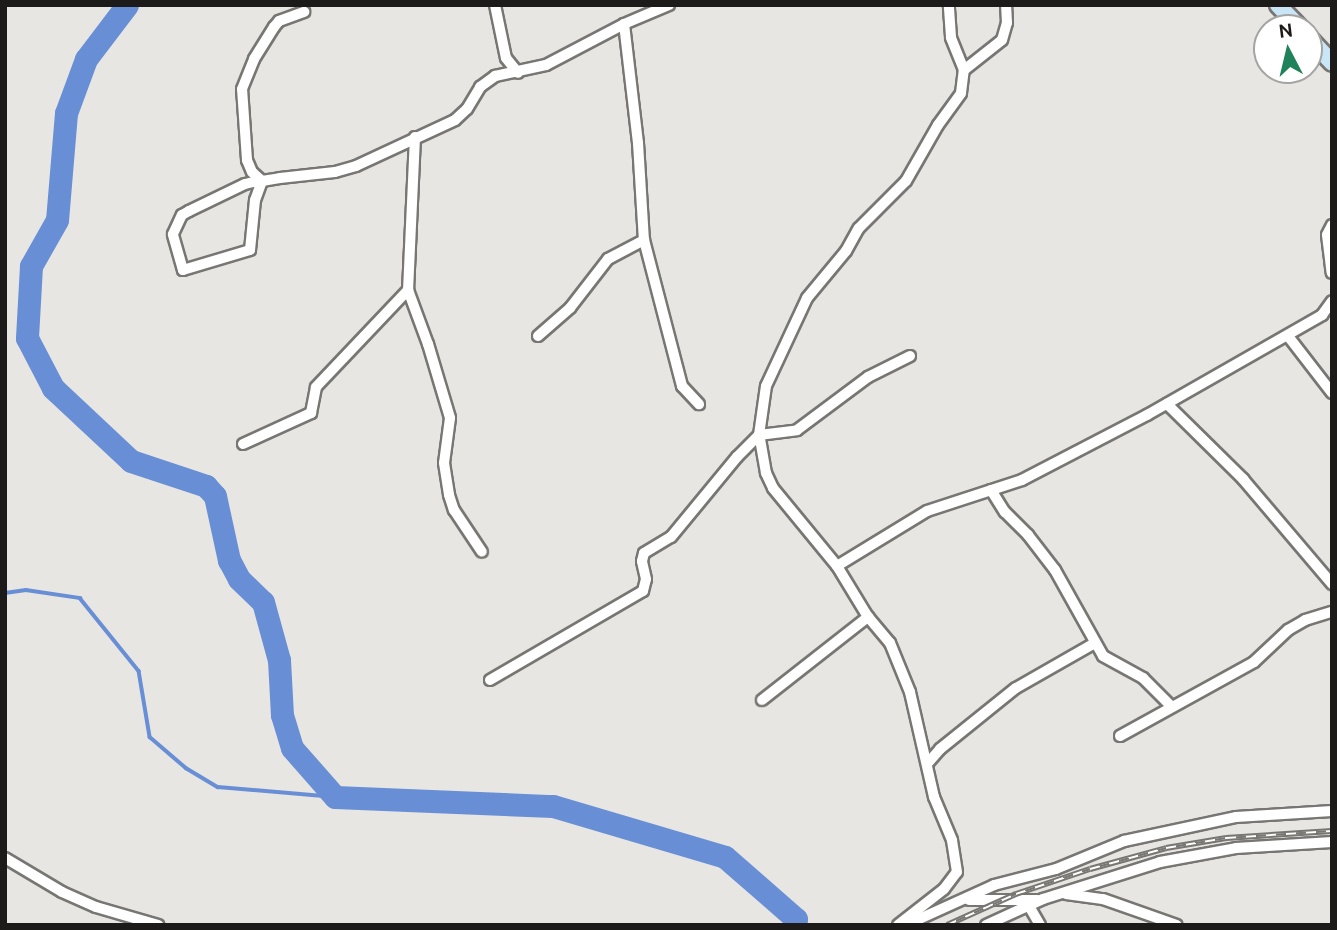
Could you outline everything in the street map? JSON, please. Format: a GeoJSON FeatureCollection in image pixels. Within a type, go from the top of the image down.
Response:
{"type":"FeatureCollection","features":[{"type":"Feature","properties":{"kind":"street"},"geometry":{"type":"LineString","coordinates":[[495,5],[506,58],[518,73]]}},
{"type":"Feature","properties":{"kind":"street"},"geometry":{"type":"LineString","coordinates":[[262,181],[255,200],[250,250],[183,271],[173,234],[182,215],[245,184],[262,181],[335,172],[356,166],[455,120],[487,81],[546,65],[624,24],[669,5]]}},
{"type":"Feature","properties":{"kind":"street"},"geometry":{"type":"LineString","coordinates":[[898,925],[944,889],[957,872],[952,840],[934,797],[900,662],[837,566],[774,488],[766,473],[759,435],[766,386],[807,298],[846,251],[859,228],[906,181],[938,125],[961,93],[964,71],[951,37],[949,5]]}},
{"type":"Feature","properties":{"kind":"street"},"geometry":{"type":"LineString","coordinates":[[964,71],[1002,40],[1007,23],[1006,5]]}},
{"type":"Feature","properties":{"kind":"street"},"geometry":{"type":"LineString","coordinates":[[262,181],[252,172],[247,160],[242,89],[254,59],[274,27],[279,21],[304,12]]}},
{"type":"Feature","properties":{"kind":"street"},"geometry":{"type":"LineString","coordinates":[[624,24],[638,143],[644,240],[682,386],[699,404]]}},
{"type":"Feature","properties":{"kind":"street"},"geometry":{"type":"LineString","coordinates":[[415,137],[408,290],[428,344],[450,418],[444,463],[449,495],[454,510],[482,552]]}},
{"type":"Feature","properties":{"kind":"street"},"geometry":{"type":"LineString","coordinates":[[1332,225],[1327,235],[1332,273]]}},
{"type":"Feature","properties":{"kind":"street"},"geometry":{"type":"LineString","coordinates":[[538,336],[570,308],[608,259],[644,240]]}},
{"type":"Feature","properties":{"kind":"street"},"geometry":{"type":"LineString","coordinates":[[243,444],[311,413],[316,387],[408,290]]}},
{"type":"Feature","properties":{"kind":"street"},"geometry":{"type":"LineString","coordinates":[[837,566],[927,511],[1032,475],[1167,404],[1322,315],[1332,301]]}},
{"type":"Feature","properties":{"kind":"street"},"geometry":{"type":"LineString","coordinates":[[1288,336],[1332,393]]}},
{"type":"Feature","properties":{"kind":"street"},"geometry":{"type":"LineString","coordinates":[[490,680],[643,591],[646,579],[642,561],[644,553],[671,537],[737,457],[759,435],[797,430],[868,377],[910,356]]}},
{"type":"Feature","properties":{"kind":"street"},"geometry":{"type":"LineString","coordinates":[[1167,404],[1243,479],[1332,584]]}},
{"type":"Feature","properties":{"kind":"street"},"geometry":{"type":"LineString","coordinates":[[991,491],[1005,512],[1037,545],[1055,570],[1076,603],[1095,643],[1112,664],[1143,678],[1172,706]]}},
{"type":"Feature","properties":{"kind":"street"},"geometry":{"type":"LineString","coordinates":[[1120,736],[1254,662],[1288,630],[1305,620],[1332,612]]}},
{"type":"Feature","properties":{"kind":"street"},"geometry":{"type":"LineString","coordinates":[[762,700],[868,617]]}},
{"type":"Feature","properties":{"kind":"street"},"geometry":{"type":"LineString","coordinates":[[927,765],[940,749],[1016,688],[1095,643]]}},
{"type":"Feature","properties":{"kind":"street"},"geometry":{"type":"LineString","coordinates":[[906,925],[994,885],[1056,869],[1124,841],[1236,817],[1332,811]]}},
{"type":"Feature","properties":{"kind":"street"},"geometry":{"type":"LineString","coordinates":[[986,925],[1043,899],[1112,875],[1198,854],[1278,844],[1332,842]]}},
{"type":"Feature","properties":{"kind":"street"},"geometry":{"type":"LineString","coordinates":[[5,858],[62,892],[96,907],[158,925]]}},
{"type":"Feature","properties":{"kind":"street"},"geometry":{"type":"LineString","coordinates":[[1060,893],[1104,899],[1177,925]]}},
{"type":"Feature","properties":{"kind":"street"},"geometry":{"type":"LineString","coordinates":[[962,900],[1043,899]]}},
{"type":"Feature","properties":{"kind":"street"},"geometry":{"type":"LineString","coordinates":[[1029,906],[1040,925]]}},
{"type":"Feature","properties":{"kind":"waterway"},"geometry":{"type":"LineString","coordinates":[[127,5],[86,59],[66,113],[57,220],[31,266],[27,338],[53,388],[131,461],[206,486],[215,496],[229,560],[239,579],[263,602],[279,660],[282,715],[292,748],[335,797],[553,806],[725,857],[796,919],[795,925]]}},
{"type":"Feature","properties":{"kind":"waterway"},"geometry":{"type":"LineString","coordinates":[[5,593],[26,590],[80,598],[139,671],[150,737],[186,768],[218,787],[335,797]]}},
{"type":"Feature","properties":{"kind":"railway"},"geometry":{"type":"LineString","coordinates":[[947,925],[1016,894],[1090,869],[1166,848],[1226,838],[1332,831]]}}]}
